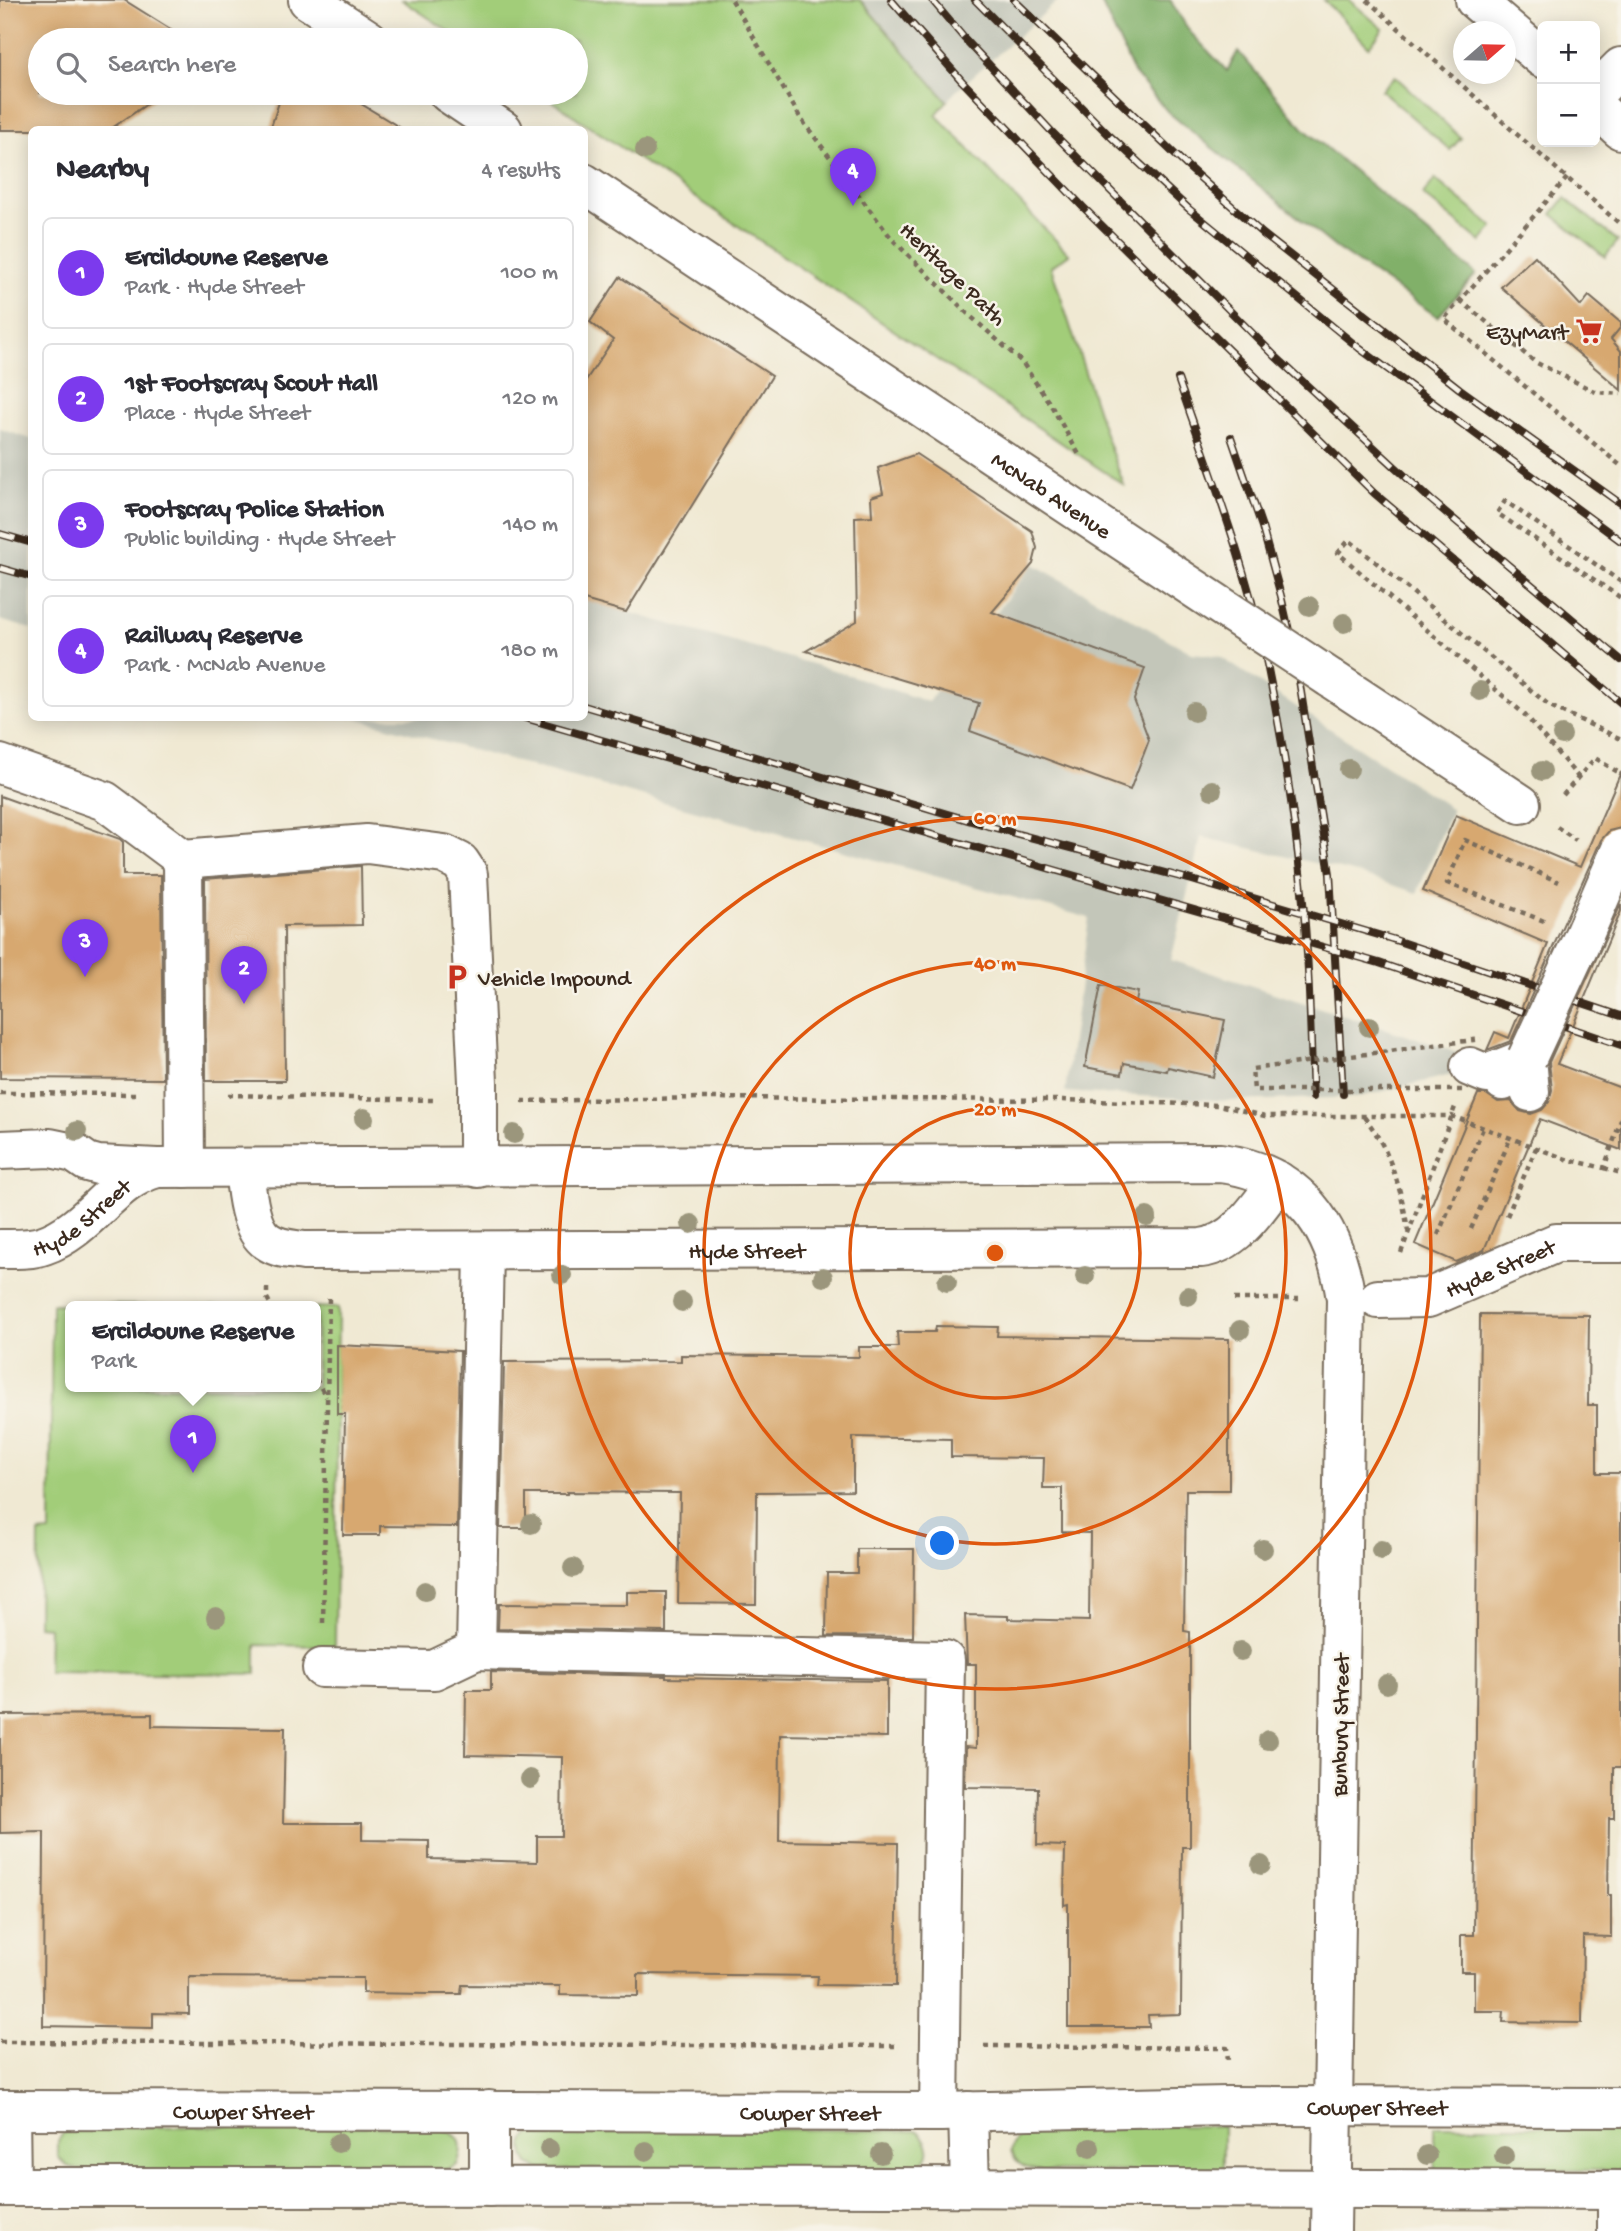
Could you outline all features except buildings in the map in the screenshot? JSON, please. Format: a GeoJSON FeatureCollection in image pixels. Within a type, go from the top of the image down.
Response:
{"type":"FeatureCollection","features":[{"type":"Feature","properties":{"kind":"street"},"geometry":{"type":"LineString","coordinates":[[308,0],[351,28]]}},
{"type":"Feature","properties":{"kind":"street"},"geometry":{"type":"LineString","coordinates":[[1475,0],[1537,54]]}},
{"type":"Feature","properties":{"kind":"street"},"geometry":{"type":"LineString","coordinates":[[1600,88],[1621,67]]}},
{"type":"Feature","properties":{"kind":"street"},"geometry":{"type":"LineString","coordinates":[[466,105],[497,126]]}},
{"type":"Feature","properties":{"kind":"street"},"geometry":{"type":"LineString","coordinates":[[1600,111],[1621,130]]}},
{"type":"Feature","properties":{"kind":"street","name":"McNab Avenue"},"geometry":{"type":"LineString","coordinates":[[588,186],[1521,804]]}},
{"type":"Feature","properties":{"kind":"street"},"geometry":{"type":"LineString","coordinates":[[0,765],[105,801],[183,859],[367,844],[443,854],[460,863],[468,874],[478,1168]]}},
{"type":"Feature","properties":{"kind":"street"},"geometry":{"type":"LineString","coordinates":[[1496,1071],[1583,937],[1621,849]]}},
{"type":"Feature","properties":{"kind":"street"},"geometry":{"type":"LineString","coordinates":[[171,1168],[184,1095],[183,859]]}},
{"type":"Feature","properties":{"kind":"street","name":"Hyde Street"},"geometry":{"type":"LineString","coordinates":[[0,1150],[60,1149],[98,1165],[171,1168],[1220,1163],[1254,1169],[1278,1181],[1307,1203],[1322,1223]]}},
{"type":"Feature","properties":{"kind":"street","name":"Hyde Street"},"geometry":{"type":"LineString","coordinates":[[0,1249],[32,1248],[59,1239],[75,1230],[131,1181],[171,1168]]}},
{"type":"Feature","properties":{"kind":"street","name":"Hyde Street"},"geometry":{"type":"LineString","coordinates":[[244,1168],[247,1195],[255,1226],[262,1238],[275,1245],[304,1251],[1201,1248],[1216,1244],[1237,1229],[1278,1181]]}},
{"type":"Feature","properties":{"kind":"street","name":"Bunbury Street"},"geometry":{"type":"LineString","coordinates":[[1322,1223],[1336,1255],[1346,1299],[1331,2231]]}},
{"type":"Feature","properties":{"kind":"street","name":"Hyde Street"},"geometry":{"type":"LineString","coordinates":[[1378,1299],[1428,1298],[1556,1243],[1621,1244]]}},
{"type":"Feature","properties":{"kind":"street"},"geometry":{"type":"LineString","coordinates":[[476,1650],[484,1251]]}},
{"type":"Feature","properties":{"kind":"street"},"geometry":{"type":"LineString","coordinates":[[322,1668],[434,1670],[476,1650],[945,1660],[940,2046],[970,2186]]}},
{"type":"Feature","properties":{"kind":"street","name":"Cowper Street"},"geometry":{"type":"LineString","coordinates":[[5,2110],[954,2111],[1214,2106],[1621,2108]]}},
{"type":"Feature","properties":{"kind":"street"},"geometry":{"type":"LineString","coordinates":[[5,2110],[6,2187],[970,2186],[1228,2190],[1619,2190],[1617,2231]]}},
{"type":"Feature","properties":{"kind":"street"},"geometry":{"type":"LineString","coordinates":[[489,2110],[489,2187]]}},
{"type":"Feature","properties":{"kind":"path","name":"Heritage Path"},"geometry":{"type":"LineString","coordinates":[[732,0],[801,119],[891,239],[1022,362],[1085,464]]}},
{"type":"Feature","properties":{"kind":"path"},"geometry":{"type":"LineString","coordinates":[[1367,0],[1621,225]]}},
{"type":"Feature","properties":{"kind":"path"},"geometry":{"type":"LineString","coordinates":[[1567,178],[1444,319],[1621,466]]}},
{"type":"Feature","properties":{"kind":"path"},"geometry":{"type":"LineString","coordinates":[[1460,300],[1535,362],[1596,392],[1621,394]]}},
{"type":"Feature","properties":{"kind":"path"},"geometry":{"type":"LineString","coordinates":[[1621,582],[1505,501],[1497,513],[1621,598]]}},
{"type":"Feature","properties":{"kind":"path"},"geometry":{"type":"LineString","coordinates":[[1621,739],[1550,706],[1349,540],[1338,553],[1524,714],[1578,778],[1595,758],[1621,774]]}},
{"type":"Feature","properties":{"kind":"path"},"geometry":{"type":"LineString","coordinates":[[1521,804],[1577,840]]}},
{"type":"Feature","properties":{"kind":"path"},"geometry":{"type":"LineString","coordinates":[[1519,864],[1465,840],[1447,883],[1583,937]]}},
{"type":"Feature","properties":{"kind":"path"},"geometry":{"type":"LineString","coordinates":[[1252,1069],[1496,1071],[1254,1090],[1252,1069]]}},
{"type":"Feature","properties":{"kind":"path"},"geometry":{"type":"LineString","coordinates":[[1397,1264],[1452,1116],[1496,1071]]}},
{"type":"Feature","properties":{"kind":"path"},"geometry":{"type":"LineString","coordinates":[[1470,1233],[1496,1071]]}},
{"type":"Feature","properties":{"kind":"path"},"geometry":{"type":"LineString","coordinates":[[1438,1235],[1496,1071]]}},
{"type":"Feature","properties":{"kind":"path"},"geometry":{"type":"LineString","coordinates":[[0,1093],[477,1101],[701,1098],[1063,1100],[1218,1105],[1265,1116],[1452,1116],[1566,1159],[1621,1173]]}},
{"type":"Feature","properties":{"kind":"path"},"geometry":{"type":"LineString","coordinates":[[1364,1116],[1385,1151],[1404,1207],[1409,1232]]}},
{"type":"Feature","properties":{"kind":"path"},"geometry":{"type":"LineString","coordinates":[[1604,1168],[1621,1120]]}},
{"type":"Feature","properties":{"kind":"path"},"geometry":{"type":"LineString","coordinates":[[322,1668],[329,1298]]}},
{"type":"Feature","properties":{"kind":"path"},"geometry":{"type":"LineString","coordinates":[[1234,1299],[1306,1299]]}},
{"type":"Feature","properties":{"kind":"path"},"geometry":{"type":"LineString","coordinates":[[321,1388],[327,1399]]}},
{"type":"Feature","properties":{"kind":"path"},"geometry":{"type":"LineString","coordinates":[[0,2042],[1227,2048],[1228,2073]]}},
{"type":"Feature","properties":{"kind":"shaded area"},"geometry":{"type":"Polygon","coordinates":[[[818,0],[1059,0],[956,91],[936,114],[818,0]]]}},
{"type":"Feature","properties":{"kind":"shaded area"},"geometry":{"type":"Polygon","coordinates":[[[0,429],[28,438],[28,628],[0,620],[0,429]]]}},
{"type":"Feature","properties":{"kind":"shaded area"},"geometry":{"type":"Polygon","coordinates":[[[1033,564],[1192,653],[1219,656],[1452,809],[1417,893],[1350,871],[1201,837],[1171,960],[1460,1053],[1451,1075],[1359,1097],[1231,1101],[1065,1092],[1089,918],[366,721],[588,721],[588,601],[840,672],[928,702],[1033,564]]]}},
{"type":"Feature","properties":{"kind":"green space"},"geometry":{"type":"Polygon","coordinates":[[[402,0],[860,0],[947,101],[936,115],[1069,254],[1051,267],[1124,485],[558,105],[588,105],[588,28],[444,28],[402,0]]]}},
{"type":"Feature","properties":{"kind":"green space"},"geometry":{"type":"Polygon","coordinates":[[[1100,0],[1170,0],[1190,32],[1227,71],[1238,51],[1303,128],[1476,274],[1438,317],[1336,248],[1168,112],[1134,73],[1100,0]]]}},
{"type":"Feature","properties":{"kind":"green space"},"geometry":{"type":"Polygon","coordinates":[[[1324,0],[1349,0],[1383,29],[1369,47],[1324,0]]]}},
{"type":"Feature","properties":{"kind":"green space"},"geometry":{"type":"Polygon","coordinates":[[[1395,76],[1461,138],[1450,150],[1381,90],[1395,76]]]}},
{"type":"Feature","properties":{"kind":"green space"},"geometry":{"type":"Polygon","coordinates":[[[1435,179],[1493,227],[1481,242],[1423,195],[1435,179]]]}},
{"type":"Feature","properties":{"kind":"green space"},"geometry":{"type":"Polygon","coordinates":[[[1565,198],[1618,241],[1605,257],[1552,214],[1565,198]]]}},
{"type":"Feature","properties":{"kind":"green space"},"geometry":{"type":"Polygon","coordinates":[[[52,1304],[65,1304],[65,1392],[321,1392],[321,1307],[338,1308],[335,1646],[256,1645],[256,1674],[48,1672],[49,1627],[38,1626],[39,1533],[50,1532],[52,1304]]]}},
{"type":"Feature","properties":{"kind":"green space"},"geometry":{"type":"Polygon","coordinates":[[[437,2126],[456,2136],[461,2144],[457,2165],[444,2172],[85,2171],[67,2166],[58,2157],[58,2141],[64,2132],[90,2127],[437,2126]]]}},
{"type":"Feature","properties":{"kind":"green space"},"geometry":{"type":"Polygon","coordinates":[[[548,2126],[918,2131],[926,2141],[928,2155],[917,2168],[542,2170],[528,2164],[523,2149],[529,2135],[548,2126]]]}},
{"type":"Feature","properties":{"kind":"green space"},"geometry":{"type":"Polygon","coordinates":[[[1041,2126],[1223,2126],[1223,2172],[1031,2169],[1019,2164],[1011,2151],[1015,2140],[1022,2133],[1041,2126]]]}},
{"type":"Feature","properties":{"kind":"green space"},"geometry":{"type":"Polygon","coordinates":[[[1435,2126],[1621,2126],[1621,2170],[1435,2171],[1435,2126]]]}},
{"type":"Feature","properties":{"kind":"railway"},"geometry":{"type":"LineString","coordinates":[[891,0],[962,81],[1083,207],[1374,493],[1621,703]]}},
{"type":"Feature","properties":{"kind":"railway"},"geometry":{"type":"LineString","coordinates":[[932,0],[1052,132],[1275,356],[1431,500],[1621,660]]}},
{"type":"Feature","properties":{"kind":"railway"},"geometry":{"type":"LineString","coordinates":[[975,0],[1109,135],[1189,209],[1359,348],[1621,541]]}},
{"type":"Feature","properties":{"kind":"railway"},"geometry":{"type":"LineString","coordinates":[[1014,0],[1187,166],[1263,234],[1460,389],[1621,504]]}},
{"type":"Feature","properties":{"kind":"railway"},"geometry":{"type":"LineString","coordinates":[[1178,379],[1216,486],[1250,595],[1275,704],[1301,882],[1313,1097]]}},
{"type":"Feature","properties":{"kind":"railway"},"geometry":{"type":"LineString","coordinates":[[1231,437],[1262,527],[1296,661],[1330,874],[1343,1094]]}},
{"type":"Feature","properties":{"kind":"railway"},"geometry":{"type":"LineString","coordinates":[[0,534],[28,542]]}},
{"type":"Feature","properties":{"kind":"railway"},"geometry":{"type":"LineString","coordinates":[[0,568],[28,576]]}},
{"type":"Feature","properties":{"kind":"railway"},"geometry":{"type":"LineString","coordinates":[[588,707],[988,826],[1192,880],[1392,939],[1621,1016]]}},
{"type":"Feature","properties":{"kind":"railway"},"geometry":{"type":"LineString","coordinates":[[535,721],[1379,963],[1621,1045]]}},
{"type":"Feature","properties":{"kind":"place","name":"Railway Reserve"},"geometry":{"type":"Point","coordinates":[853,206]}},
{"type":"Feature","properties":{"kind":"place","name":"EzyMart"},"geometry":{"type":"Point","coordinates":[1589,331]}},
{"type":"Feature","properties":{"kind":"place","name":"Footscray Police Station"},"geometry":{"type":"Point","coordinates":[85,977]}},
{"type":"Feature","properties":{"kind":"place","name":"Vehicle Impound"},"geometry":{"type":"Point","coordinates":[457,977]}},
{"type":"Feature","properties":{"kind":"place","name":"1st Footscray Scout Hall"},"geometry":{"type":"Point","coordinates":[244,1004]}},
{"type":"Feature","properties":{"kind":"place","name":"Ercildoune Reserve"},"geometry":{"type":"Point","coordinates":[193,1473]}}]}
